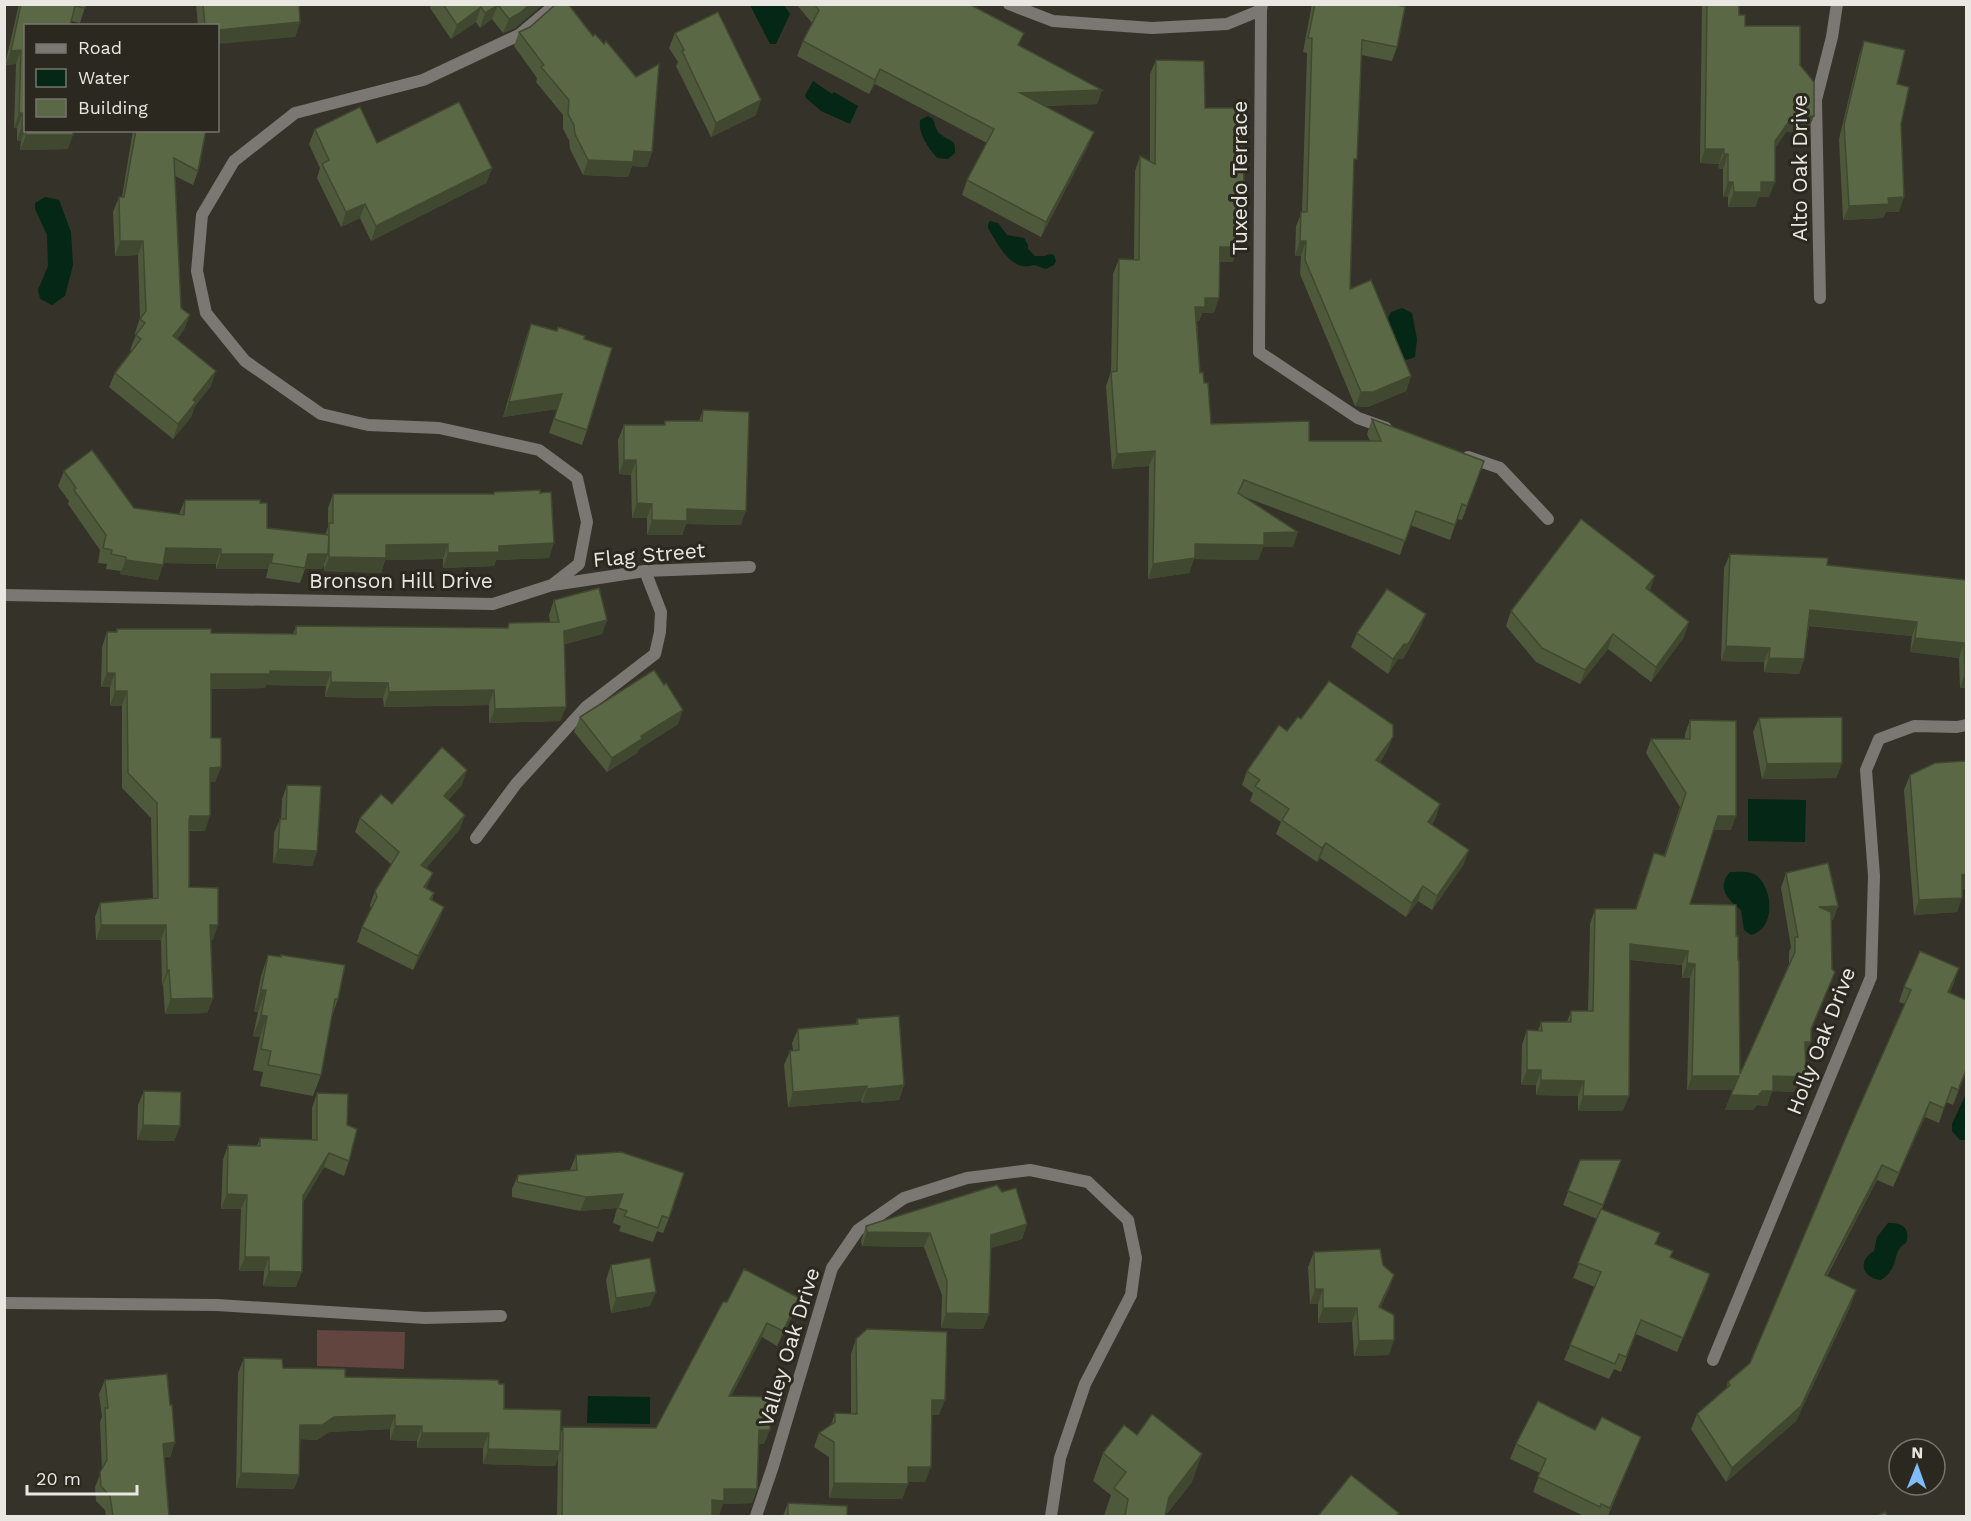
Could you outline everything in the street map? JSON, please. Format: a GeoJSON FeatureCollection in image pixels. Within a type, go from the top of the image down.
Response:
{"type":"FeatureCollection","features":[{"type":"Feature","properties":{"kind":"street","name":"Bronson Hill Drive"},"geometry":{"type":"LineString","coordinates":[[4,595],[493,604],[552,585],[579,564],[587,522],[577,478],[539,450],[439,429],[368,425],[321,414],[245,361],[206,313],[197,272],[202,215],[234,161],[295,113],[423,80],[519,35],[556,4]]}},
{"type":"Feature","properties":{"kind":"street"},"geometry":{"type":"LineString","coordinates":[[1009,4],[1053,21],[1152,28],[1227,24],[1262,7]]}},
{"type":"Feature","properties":{"kind":"street","name":"Alto Oak Drive"},"geometry":{"type":"LineString","coordinates":[[1820,298],[1816,100],[1832,37],[1837,4]]}},
{"type":"Feature","properties":{"kind":"street","name":"Tuxedo Terrace"},"geometry":{"type":"LineString","coordinates":[[1262,7],[1259,352],[1358,418],[1402,433]]}},
{"type":"Feature","properties":{"kind":"street"},"geometry":{"type":"LineString","coordinates":[[1456,453],[1500,468],[1548,519]]}},
{"type":"Feature","properties":{"kind":"street","name":"Flag Street"},"geometry":{"type":"LineString","coordinates":[[552,585],[645,571],[750,567]]}},
{"type":"Feature","properties":{"kind":"street"},"geometry":{"type":"LineString","coordinates":[[476,838],[516,784],[586,707],[655,654],[662,612],[645,571]]}},
{"type":"Feature","properties":{"kind":"street","name":"Holly Oak Drive"},"geometry":{"type":"LineString","coordinates":[[1713,1360],[1871,977],[1874,876],[1866,770],[1879,739],[1914,726],[1957,727],[1966,724]]}},
{"type":"Feature","properties":{"kind":"street","name":"Valley Oak Drive"},"geometry":{"type":"LineString","coordinates":[[756,1516],[832,1268],[858,1230],[904,1198],[967,1178],[1030,1170],[1088,1182],[1128,1220],[1136,1258],[1131,1295],[1085,1384],[1060,1458],[1052,1516]]}},
{"type":"Feature","properties":{"kind":"street"},"geometry":{"type":"LineString","coordinates":[[4,1303],[217,1305],[425,1318],[501,1316]]}},
{"type":"Feature","properties":{"kind":"shaded area"},"geometry":{"type":"Polygon","coordinates":[[[317,1330],[405,1332],[404,1369],[317,1366],[317,1330]]]}},
{"type":"Feature","properties":{"kind":"water"},"geometry":{"type":"Polygon","coordinates":[[[750,5],[784,5],[790,14],[776,44],[770,44],[750,5]]]}},
{"type":"Feature","properties":{"kind":"water"},"geometry":{"type":"Polygon","coordinates":[[[813,81],[832,94],[834,92],[858,106],[850,124],[821,111],[806,98],[805,95],[813,81]]]}},
{"type":"Feature","properties":{"kind":"water"},"geometry":{"type":"Polygon","coordinates":[[[928,116],[933,119],[939,133],[954,144],[955,153],[948,159],[937,158],[924,140],[920,120],[928,116]]]}},
{"type":"Feature","properties":{"kind":"water"},"geometry":{"type":"Polygon","coordinates":[[[45,197],[59,200],[71,232],[73,265],[65,296],[52,305],[40,299],[38,290],[48,266],[47,235],[35,209],[35,203],[45,197]]]}},
{"type":"Feature","properties":{"kind":"water"},"geometry":{"type":"Polygon","coordinates":[[[990,221],[998,223],[1007,235],[1024,238],[1028,249],[1035,256],[1054,255],[1056,261],[1054,265],[1046,269],[1034,265],[1019,265],[1012,261],[1001,249],[988,228],[990,221]]]}},
{"type":"Feature","properties":{"kind":"water"},"geometry":{"type":"Polygon","coordinates":[[[1402,308],[1412,313],[1417,339],[1415,357],[1407,360],[1403,359],[1386,323],[1391,312],[1402,308]]]}},
{"type":"Feature","properties":{"kind":"water"},"geometry":{"type":"Polygon","coordinates":[[[1748,799],[1806,800],[1805,842],[1748,841],[1748,799]]]}},
{"type":"Feature","properties":{"kind":"water"},"geometry":{"type":"Polygon","coordinates":[[[1730,872],[1754,874],[1763,882],[1767,890],[1768,918],[1759,932],[1751,935],[1744,930],[1741,910],[1725,893],[1724,883],[1730,872]]]}},
{"type":"Feature","properties":{"kind":"water"},"geometry":{"type":"Polygon","coordinates":[[[1966,1094],[1966,1140],[1960,1140],[1952,1131],[1952,1124],[1966,1094]]]}},
{"type":"Feature","properties":{"kind":"water"},"geometry":{"type":"Polygon","coordinates":[[[1888,1223],[1904,1227],[1907,1233],[1906,1243],[1898,1251],[1892,1270],[1881,1280],[1875,1279],[1866,1273],[1865,1259],[1874,1251],[1877,1237],[1888,1223]]]}},
{"type":"Feature","properties":{"kind":"water"},"geometry":{"type":"Polygon","coordinates":[[[588,1396],[650,1397],[650,1424],[587,1423],[588,1396]]]}},
{"type":"Feature","properties":{"kind":"building"},"geometry":{"type":"Polygon","coordinates":[[[21,4],[86,4],[85,8],[75,6],[70,24],[24,24],[24,126],[22,126],[23,113],[19,113],[21,50],[11,51],[21,4]]]}},
{"type":"Feature","properties":{"kind":"building"},"geometry":{"type":"Polygon","coordinates":[[[203,4],[299,4],[300,22],[219,30],[219,24],[205,24],[203,4]]]}},
{"type":"Feature","properties":{"kind":"building"},"geometry":{"type":"Polygon","coordinates":[[[443,4],[530,4],[509,19],[498,5],[485,13],[481,7],[457,25],[443,4]]]}},
{"type":"Feature","properties":{"kind":"building"},"geometry":{"type":"Polygon","coordinates":[[[556,4],[568,4],[593,36],[595,34],[604,44],[606,41],[636,77],[659,64],[652,152],[634,151],[633,162],[588,160],[568,114],[569,100],[541,67],[544,65],[519,32],[530,27],[556,4]]]}},
{"type":"Feature","properties":{"kind":"building"},"geometry":{"type":"Polygon","coordinates":[[[814,4],[969,4],[1024,33],[1018,45],[1102,90],[1020,93],[1094,132],[1046,222],[967,180],[994,129],[880,69],[875,80],[803,41],[819,10],[814,4]]]}},
{"type":"Feature","properties":{"kind":"building"},"geometry":{"type":"Polygon","coordinates":[[[1315,4],[1393,4],[1405,7],[1397,47],[1362,40],[1357,159],[1354,159],[1350,289],[1371,280],[1411,376],[1373,392],[1361,392],[1305,260],[1306,241],[1300,241],[1301,212],[1307,212],[1312,38],[1308,38],[1315,4]]]}},
{"type":"Feature","properties":{"kind":"building"},"geometry":{"type":"Polygon","coordinates":[[[1707,4],[1739,4],[1739,15],[1745,15],[1745,26],[1800,26],[1800,65],[1814,82],[1814,116],[1792,117],[1775,141],[1775,182],[1761,182],[1761,192],[1734,192],[1733,182],[1728,182],[1728,154],[1724,154],[1724,149],[1705,149],[1707,4]]]}},
{"type":"Feature","properties":{"kind":"building"},"geometry":{"type":"Polygon","coordinates":[[[718,12],[761,100],[716,123],[675,33],[718,12]]]}},
{"type":"Feature","properties":{"kind":"building"},"geometry":{"type":"Polygon","coordinates":[[[1864,41],[1905,50],[1897,84],[1909,87],[1901,124],[1904,197],[1888,198],[1889,204],[1849,206],[1844,125],[1864,41]]]}},
{"type":"Feature","properties":{"kind":"building"},"geometry":{"type":"Polygon","coordinates":[[[1156,60],[1204,61],[1205,108],[1243,108],[1244,196],[1239,195],[1239,247],[1220,247],[1219,298],[1205,298],[1205,307],[1195,307],[1200,373],[1203,372],[1204,383],[1208,383],[1211,424],[1309,421],[1309,441],[1381,441],[1372,419],[1484,461],[1467,506],[1462,504],[1455,525],[1416,511],[1405,541],[1244,480],[1238,493],[1298,532],[1264,533],[1264,545],[1195,544],[1195,558],[1153,564],[1155,451],[1117,454],[1111,372],[1117,371],[1119,259],[1139,260],[1140,156],[1155,164],[1156,60]]]}},
{"type":"Feature","properties":{"kind":"building"},"geometry":{"type":"Polygon","coordinates":[[[459,102],[492,168],[376,226],[365,204],[346,212],[322,164],[329,160],[315,129],[360,107],[377,143],[459,102]]]}},
{"type":"Feature","properties":{"kind":"building"},"geometry":{"type":"Polygon","coordinates":[[[26,132],[73,132],[73,135],[26,135],[26,132]]]}},
{"type":"Feature","properties":{"kind":"building"},"geometry":{"type":"Polygon","coordinates":[[[136,132],[206,132],[198,171],[174,158],[181,308],[190,315],[173,336],[216,371],[193,400],[196,402],[178,424],[115,373],[141,339],[136,335],[145,323],[140,319],[146,311],[143,241],[120,241],[119,197],[124,197],[136,132]]]}},
{"type":"Feature","properties":{"kind":"building"},"geometry":{"type":"Polygon","coordinates":[[[531,324],[557,331],[558,327],[612,348],[587,430],[554,419],[562,394],[509,402],[531,324]]]}},
{"type":"Feature","properties":{"kind":"building"},"geometry":{"type":"Polygon","coordinates":[[[703,410],[749,412],[746,511],[687,509],[687,521],[652,520],[652,504],[637,503],[636,460],[624,460],[624,425],[665,425],[665,421],[702,421],[703,410]]]}},
{"type":"Feature","properties":{"kind":"building"},"geometry":{"type":"Polygon","coordinates":[[[92,450],[134,508],[184,515],[185,500],[260,500],[260,503],[267,503],[267,528],[329,535],[328,554],[308,554],[305,568],[271,563],[273,554],[221,554],[221,549],[166,548],[163,565],[126,560],[126,557],[111,554],[112,550],[103,548],[106,535],[74,490],[76,488],[64,471],[92,450]]]}},
{"type":"Feature","properties":{"kind":"building"},"geometry":{"type":"Polygon","coordinates":[[[540,490],[540,493],[551,492],[554,543],[499,546],[499,552],[448,553],[448,544],[386,545],[386,558],[329,557],[329,523],[333,523],[333,494],[494,494],[494,492],[540,490]]]}},
{"type":"Feature","properties":{"kind":"building"},"geometry":{"type":"Polygon","coordinates":[[[1581,519],[1655,576],[1646,588],[1689,622],[1656,667],[1613,634],[1585,670],[1542,648],[1511,611],[1581,519]]]}},
{"type":"Feature","properties":{"kind":"building"},"geometry":{"type":"Polygon","coordinates":[[[1730,554],[1828,558],[1827,565],[1966,580],[1966,673],[1964,643],[1915,638],[1917,622],[1810,610],[1804,659],[1769,658],[1770,648],[1726,646],[1730,554]]]}},
{"type":"Feature","properties":{"kind":"building"},"geometry":{"type":"Polygon","coordinates":[[[599,588],[607,620],[564,631],[566,707],[495,709],[494,690],[389,692],[388,683],[331,682],[331,672],[270,671],[270,674],[211,674],[211,738],[221,738],[221,767],[210,768],[210,816],[190,816],[189,819],[189,887],[218,888],[218,925],[210,925],[213,998],[171,999],[169,970],[167,970],[166,925],[101,925],[100,903],[158,898],[157,803],[128,773],[127,691],[115,691],[115,673],[107,673],[107,632],[117,632],[117,629],[211,629],[211,633],[296,634],[296,626],[508,628],[509,623],[559,622],[554,600],[599,588]]]}},
{"type":"Feature","properties":{"kind":"building"},"geometry":{"type":"Polygon","coordinates":[[[1387,589],[1426,614],[1408,644],[1404,644],[1393,659],[1357,633],[1387,589]]]}},
{"type":"Feature","properties":{"kind":"building"},"geometry":{"type":"Polygon","coordinates":[[[654,670],[664,685],[666,683],[683,710],[641,736],[642,739],[612,758],[580,717],[654,670]]]}},
{"type":"Feature","properties":{"kind":"building"},"geometry":{"type":"Polygon","coordinates":[[[1329,681],[1393,725],[1393,737],[1376,760],[1440,804],[1428,822],[1469,850],[1437,896],[1423,886],[1412,903],[1326,843],[1322,848],[1282,820],[1289,809],[1255,786],[1260,780],[1247,771],[1279,725],[1287,731],[1298,717],[1301,719],[1329,681]]]}},
{"type":"Feature","properties":{"kind":"building"},"geometry":{"type":"Polygon","coordinates":[[[1842,717],[1842,763],[1767,764],[1759,718],[1842,717]]]}},
{"type":"Feature","properties":{"kind":"building"},"geometry":{"type":"Polygon","coordinates":[[[1690,720],[1736,721],[1736,816],[1718,816],[1690,904],[1736,905],[1740,1074],[1795,952],[1795,937],[1798,937],[1786,873],[1828,863],[1838,906],[1819,907],[1831,912],[1832,969],[1835,972],[1811,1029],[1811,1042],[1805,1042],[1806,1077],[1773,1076],[1773,1091],[1762,1091],[1758,1096],[1731,1095],[1739,1076],[1692,1076],[1695,964],[1687,963],[1688,951],[1630,944],[1629,1096],[1583,1096],[1584,1081],[1541,1080],[1541,1070],[1527,1070],[1527,1030],[1542,1031],[1541,1022],[1571,1022],[1571,1011],[1593,1011],[1595,909],[1636,909],[1654,853],[1665,856],[1686,793],[1651,739],[1690,739],[1690,720]]]}},
{"type":"Feature","properties":{"kind":"building"},"geometry":{"type":"Polygon","coordinates":[[[442,747],[467,770],[444,796],[465,815],[421,865],[433,873],[424,887],[434,893],[430,899],[444,907],[418,956],[362,927],[377,897],[375,891],[399,852],[360,818],[381,794],[392,804],[442,747]]]}},
{"type":"Feature","properties":{"kind":"building"},"geometry":{"type":"Polygon","coordinates":[[[1966,761],[1966,874],[1962,875],[1962,898],[1919,900],[1910,775],[1935,763],[1966,761]]]}},
{"type":"Feature","properties":{"kind":"building"},"geometry":{"type":"Polygon","coordinates":[[[287,785],[321,786],[317,851],[278,849],[280,819],[286,819],[287,785]]]}},
{"type":"Feature","properties":{"kind":"building"},"geometry":{"type":"Polygon","coordinates":[[[1920,951],[1959,968],[1948,992],[1966,1000],[1966,1070],[1958,1090],[1952,1087],[1944,1108],[1930,1102],[1899,1173],[1882,1165],[1825,1275],[1856,1290],[1801,1406],[1732,1468],[1697,1414],[1730,1385],[1728,1382],[1750,1363],[1911,990],[1904,987],[1920,951]]]}},
{"type":"Feature","properties":{"kind":"building"},"geometry":{"type":"Polygon","coordinates":[[[268,955],[345,965],[338,999],[335,999],[321,1075],[268,1065],[271,1051],[261,1049],[267,1016],[261,1015],[266,990],[261,990],[268,955]]]}},
{"type":"Feature","properties":{"kind":"building"},"geometry":{"type":"Polygon","coordinates":[[[899,1016],[904,1085],[793,1092],[790,1051],[799,1050],[798,1029],[858,1024],[857,1019],[899,1016]]]}},
{"type":"Feature","properties":{"kind":"building"},"geometry":{"type":"Polygon","coordinates":[[[144,1091],[181,1092],[180,1126],[143,1125],[144,1091]]]}},
{"type":"Feature","properties":{"kind":"building"},"geometry":{"type":"Polygon","coordinates":[[[317,1093],[348,1094],[347,1125],[357,1129],[349,1161],[329,1153],[303,1196],[302,1272],[269,1271],[269,1257],[245,1257],[247,1195],[227,1194],[228,1145],[260,1146],[260,1138],[317,1140],[317,1093]]]}},
{"type":"Feature","properties":{"kind":"building"},"geometry":{"type":"Polygon","coordinates":[[[621,1152],[684,1173],[669,1218],[662,1216],[658,1228],[624,1216],[627,1211],[618,1208],[623,1194],[586,1197],[517,1182],[518,1175],[577,1170],[576,1155],[621,1152]]]}},
{"type":"Feature","properties":{"kind":"building"},"geometry":{"type":"Polygon","coordinates":[[[1580,1160],[1621,1160],[1603,1205],[1568,1191],[1580,1160]]]}},
{"type":"Feature","properties":{"kind":"building"},"geometry":{"type":"Polygon","coordinates":[[[997,1185],[1002,1192],[1016,1188],[1027,1224],[991,1235],[989,1314],[946,1313],[947,1281],[930,1233],[867,1232],[866,1226],[997,1185]]]}},
{"type":"Feature","properties":{"kind":"building"},"geometry":{"type":"Polygon","coordinates":[[[1601,1209],[1660,1233],[1655,1244],[1673,1251],[1670,1257],[1710,1274],[1683,1338],[1641,1320],[1626,1357],[1619,1354],[1615,1364],[1570,1345],[1601,1272],[1578,1263],[1601,1209]]]}},
{"type":"Feature","properties":{"kind":"building"},"geometry":{"type":"Polygon","coordinates":[[[1380,1249],[1383,1265],[1394,1275],[1379,1307],[1394,1315],[1394,1340],[1359,1341],[1357,1308],[1323,1308],[1323,1289],[1315,1289],[1314,1252],[1380,1249]]]}},
{"type":"Feature","properties":{"kind":"building"},"geometry":{"type":"Polygon","coordinates":[[[650,1258],[656,1292],[616,1298],[611,1265],[650,1258]]]}},
{"type":"Feature","properties":{"kind":"building"},"geometry":{"type":"Polygon","coordinates":[[[744,1269],[799,1298],[783,1331],[767,1323],[729,1396],[770,1397],[770,1430],[759,1430],[757,1489],[724,1489],[724,1501],[712,1500],[712,1516],[562,1516],[563,1427],[656,1428],[723,1302],[727,1302],[744,1269]]]}},
{"type":"Feature","properties":{"kind":"building"},"geometry":{"type":"Polygon","coordinates":[[[867,1329],[947,1332],[945,1400],[932,1400],[931,1467],[908,1467],[908,1484],[834,1483],[834,1442],[819,1433],[835,1422],[835,1413],[857,1414],[856,1339],[867,1329]]]}},
{"type":"Feature","properties":{"kind":"building"},"geometry":{"type":"Polygon","coordinates":[[[244,1358],[282,1359],[283,1368],[345,1369],[345,1377],[498,1380],[499,1384],[504,1384],[504,1409],[561,1410],[560,1451],[488,1449],[489,1433],[422,1433],[422,1426],[395,1426],[395,1415],[334,1417],[322,1425],[300,1425],[299,1475],[241,1473],[244,1358]]]}},
{"type":"Feature","properties":{"kind":"building"},"geometry":{"type":"Polygon","coordinates":[[[167,1374],[175,1442],[163,1444],[169,1516],[113,1516],[110,1496],[101,1486],[100,1472],[107,1460],[105,1408],[108,1408],[105,1380],[167,1374]]]}},
{"type":"Feature","properties":{"kind":"building"},"geometry":{"type":"Polygon","coordinates":[[[1538,1401],[1595,1430],[1602,1417],[1641,1437],[1610,1508],[1601,1504],[1600,1507],[1538,1477],[1546,1459],[1516,1444],[1538,1401]]]}},
{"type":"Feature","properties":{"kind":"building"},"geometry":{"type":"Polygon","coordinates":[[[1152,1414],[1202,1454],[1169,1497],[1165,1516],[1125,1516],[1128,1499],[1114,1488],[1126,1472],[1103,1453],[1124,1425],[1137,1435],[1152,1414]]]}},
{"type":"Feature","properties":{"kind":"building"},"geometry":{"type":"Polygon","coordinates":[[[1351,1475],[1399,1513],[1396,1516],[1318,1516],[1351,1475]]]}},
{"type":"Feature","properties":{"kind":"building"},"geometry":{"type":"Polygon","coordinates":[[[788,1503],[847,1506],[847,1516],[788,1516],[788,1503]]]}}]}
